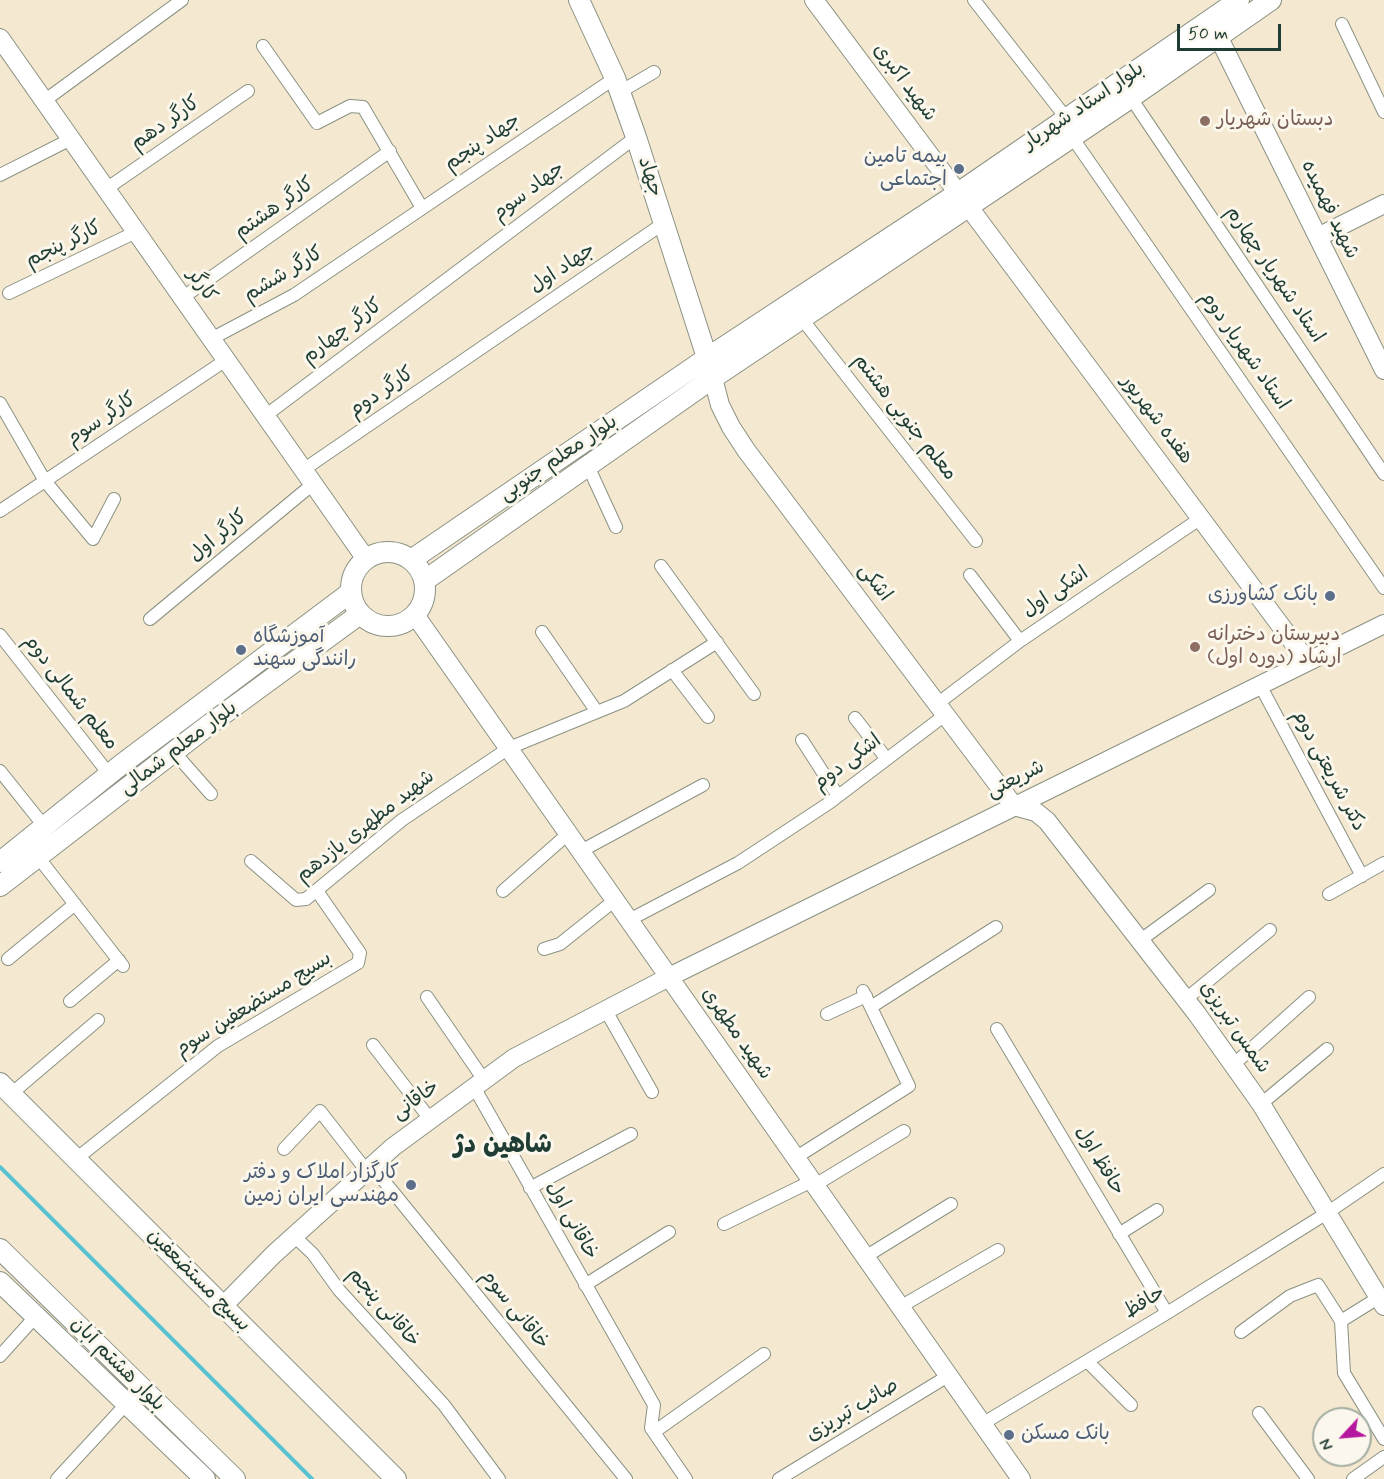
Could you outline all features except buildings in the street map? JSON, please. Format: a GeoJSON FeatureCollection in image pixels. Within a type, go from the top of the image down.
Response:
{"type":"FeatureCollection","features":[{"type":"Feature","properties":{"kind":"main road","name":"جهاد"},"geometry":{"type":"LineString","coordinates":[[579,0],[617,85],[636,137],[707,358]]}},
{"type":"Feature","properties":{"kind":"main road","name":"بلوار استاد شهریار"},"geometry":{"type":"LineString","coordinates":[[1069,128],[1131,98],[1214,28],[1239,0]]}},
{"type":"Feature","properties":{"kind":"main road","name":"بلوار استاد شهریار"},"geometry":{"type":"LineString","coordinates":[[963,200],[1214,28],[1271,0]]}},
{"type":"Feature","properties":{"kind":"main road","name":"بلوار معلم جنوبی"},"geometry":{"type":"LineString","coordinates":[[424,580],[713,378],[802,319],[963,200]]}},
{"type":"Feature","properties":{"kind":"main road","name":"بلوار معلم جنوبی"},"geometry":{"type":"LineString","coordinates":[[411,560],[707,358],[963,200]]}},
{"type":"Feature","properties":{"kind":"main road"},"geometry":{"type":"LineString","coordinates":[[707,358],[713,378]]}},
{"type":"Feature","properties":{"kind":"main road"},"geometry":{"type":"LineString","coordinates":[[389,552],[401,554],[411,560],[424,580],[422,605],[415,615],[394,626],[381,626],[360,614],[351,592],[352,579],[366,559],[389,552]]}},
{"type":"Feature","properties":{"kind":"main road","name":"بلوار معلم شمالی"},"geometry":{"type":"LineString","coordinates":[[0,886],[9,863],[44,826],[109,774],[351,592]]}},
{"type":"Feature","properties":{"kind":"main road","name":"بلوار معلم شمالی"},"geometry":{"type":"LineString","coordinates":[[9,863],[38,857],[174,752],[360,614]]}},
{"type":"Feature","properties":{"kind":"main road","name":"بسیج مستضعفین"},"geometry":{"type":"LineString","coordinates":[[5,1089],[396,1479]]}},
{"type":"Feature","properties":{"kind":"main road","name":"بلوار هشتم آبان"},"geometry":{"type":"LineString","coordinates":[[0,1250],[235,1479]]}},
{"type":"Feature","properties":{"kind":"main road","name":"بلوار هشتم آبان"},"geometry":{"type":"LineString","coordinates":[[0,1282],[205,1479]]}},
{"type":"Feature","properties":{"kind":"street"},"geometry":{"type":"LineString","coordinates":[[44,101],[182,0]]}},
{"type":"Feature","properties":{"kind":"street","name":"شهید اکبری"},"geometry":{"type":"LineString","coordinates":[[814,0],[963,200]]}},
{"type":"Feature","properties":{"kind":"street","name":"استاد شهریار دوم"},"geometry":{"type":"LineString","coordinates":[[974,0],[1069,128],[1384,588]]}},
{"type":"Feature","properties":{"kind":"street"},"geometry":{"type":"LineString","coordinates":[[1342,24],[1384,112]]}},
{"type":"Feature","properties":{"kind":"street","name":"شهید فهمیده"},"geometry":{"type":"LineString","coordinates":[[1214,28],[1384,370]]}},
{"type":"Feature","properties":{"kind":"street","name":"کارگر"},"geometry":{"type":"LineString","coordinates":[[0,38],[366,559]]}},
{"type":"Feature","properties":{"kind":"street"},"geometry":{"type":"LineString","coordinates":[[263,46],[313,120],[321,122],[350,106],[363,107],[422,208]]}},
{"type":"Feature","properties":{"kind":"street","name":"جهاد پنجم"},"geometry":{"type":"LineString","coordinates":[[374,241],[422,208],[617,85],[654,72]]}},
{"type":"Feature","properties":{"kind":"street","name":"کارگر دهم"},"geometry":{"type":"LineString","coordinates":[[106,189],[248,91]]}},
{"type":"Feature","properties":{"kind":"street","name":"استاد شهریار چهارم"},"geometry":{"type":"LineString","coordinates":[[1131,98],[1384,474]]}},
{"type":"Feature","properties":{"kind":"street","name":"جهاد سوم"},"geometry":{"type":"LineString","coordinates":[[445,279],[636,137]]}},
{"type":"Feature","properties":{"kind":"street"},"geometry":{"type":"LineString","coordinates":[[0,175],[71,139]]}},
{"type":"Feature","properties":{"kind":"street","name":"کارگر هشتم"},"geometry":{"type":"LineString","coordinates":[[182,298],[390,152]]}},
{"type":"Feature","properties":{"kind":"street","name":"هفده شهریور"},"geometry":{"type":"LineString","coordinates":[[963,200],[1307,661]]}},
{"type":"Feature","properties":{"kind":"street"},"geometry":{"type":"LineString","coordinates":[[1318,237],[1384,204]]}},
{"type":"Feature","properties":{"kind":"street","name":"جهاد اول"},"geometry":{"type":"LineString","coordinates":[[483,347],[664,223]]}},
{"type":"Feature","properties":{"kind":"street","name":"کارگر پنجم"},"geometry":{"type":"LineString","coordinates":[[9,293],[136,232]]}},
{"type":"Feature","properties":{"kind":"street","name":"کارگر ششم"},"geometry":{"type":"LineString","coordinates":[[212,339],[294,295],[374,241]]}},
{"type":"Feature","properties":{"kind":"street","name":"کارگر چهارم"},"geometry":{"type":"LineString","coordinates":[[265,416],[445,279]]}},
{"type":"Feature","properties":{"kind":"street","name":"معلم جنوبی هشتم"},"geometry":{"type":"LineString","coordinates":[[802,319],[976,541]]}},
{"type":"Feature","properties":{"kind":"street","name":"کارگر دوم"},"geometry":{"type":"LineString","coordinates":[[308,477],[483,347]]}},
{"type":"Feature","properties":{"kind":"street","name":"کارگر سوم"},"geometry":{"type":"LineString","coordinates":[[0,511],[226,360]]}},
{"type":"Feature","properties":{"kind":"street","name":"اشکی"},"geometry":{"type":"LineString","coordinates":[[713,378],[720,405],[736,435],[1014,806]]}},
{"type":"Feature","properties":{"kind":"street"},"geometry":{"type":"LineString","coordinates":[[0,403],[45,481],[93,540],[114,499]]}},
{"type":"Feature","properties":{"kind":"street"},"geometry":{"type":"LineString","coordinates":[[588,466],[616,527]]}},
{"type":"Feature","properties":{"kind":"street","name":"کارگر اول"},"geometry":{"type":"LineString","coordinates":[[150,619],[308,477]]}},
{"type":"Feature","properties":{"kind":"street","name":"اشکی اول"},"geometry":{"type":"LineString","coordinates":[[941,710],[1020,642],[1201,518]]}},
{"type":"Feature","properties":{"kind":"street"},"geometry":{"type":"LineString","coordinates":[[661,566],[754,694]]}},
{"type":"Feature","properties":{"kind":"street"},"geometry":{"type":"LineString","coordinates":[[970,575],[1020,642]]}},
{"type":"Feature","properties":{"kind":"street","name":"شهید مطهری"},"geometry":{"type":"LineString","coordinates":[[415,615],[1021,1479]]}},
{"type":"Feature","properties":{"kind":"street","name":"شریعتی"},"geometry":{"type":"LineString","coordinates":[[669,976],[1384,624]]}},
{"type":"Feature","properties":{"kind":"street"},"geometry":{"type":"LineString","coordinates":[[542,632],[597,712]]}},
{"type":"Feature","properties":{"kind":"street","name":"معلم شمالی دوم"},"geometry":{"type":"LineString","coordinates":[[0,635],[109,774]]}},
{"type":"Feature","properties":{"kind":"street","name":"شهید مطهری یازدهم"},"geometry":{"type":"LineString","coordinates":[[251,861],[296,900],[306,899],[402,820],[509,748],[624,701],[717,642]]}},
{"type":"Feature","properties":{"kind":"street"},"geometry":{"type":"LineString","coordinates":[[672,670],[708,717]]}},
{"type":"Feature","properties":{"kind":"street","name":"دکتر شریعتی دوم"},"geometry":{"type":"LineString","coordinates":[[1260,685],[1362,876]]}},
{"type":"Feature","properties":{"kind":"street","name":"اشکی دوم"},"geometry":{"type":"LineString","coordinates":[[629,920],[738,863],[837,796],[886,758],[941,710]]}},
{"type":"Feature","properties":{"kind":"street"},"geometry":{"type":"LineString","coordinates":[[855,718],[886,758]]}},
{"type":"Feature","properties":{"kind":"street"},"geometry":{"type":"LineString","coordinates":[[802,740],[837,796]]}},
{"type":"Feature","properties":{"kind":"street"},"geometry":{"type":"LineString","coordinates":[[174,752],[211,794]]}},
{"type":"Feature","properties":{"kind":"street"},"geometry":{"type":"LineString","coordinates":[[0,771],[44,826]]}},
{"type":"Feature","properties":{"kind":"street"},"geometry":{"type":"LineString","coordinates":[[580,851],[703,786]]}},
{"type":"Feature","properties":{"kind":"street","name":"شمس تبریزی"},"geometry":{"type":"LineString","coordinates":[[1014,806],[1036,812],[1047,821],[1142,939],[1261,1104],[1381,1302]]}},
{"type":"Feature","properties":{"kind":"street"},"geometry":{"type":"LineString","coordinates":[[503,891],[568,834]]}},
{"type":"Feature","properties":{"kind":"street"},"geometry":{"type":"LineString","coordinates":[[38,857],[121,963],[70,1001]]}},
{"type":"Feature","properties":{"kind":"street"},"geometry":{"type":"LineString","coordinates":[[1329,894],[1384,863]]}},
{"type":"Feature","properties":{"kind":"street"},"geometry":{"type":"LineString","coordinates":[[1142,939],[1209,890]]}},
{"type":"Feature","properties":{"kind":"street","name":"بسیج مستضعفین سوم"},"geometry":{"type":"LineString","coordinates":[[76,1159],[218,1046],[358,963],[360,953],[317,891]]}},
{"type":"Feature","properties":{"kind":"street"},"geometry":{"type":"LineString","coordinates":[[544,949],[560,944],[615,900]]}},
{"type":"Feature","properties":{"kind":"street"},"geometry":{"type":"LineString","coordinates":[[8,959],[75,904]]}},
{"type":"Feature","properties":{"kind":"street"},"geometry":{"type":"LineString","coordinates":[[828,1014],[866,998],[996,927]]}},
{"type":"Feature","properties":{"kind":"street"},"geometry":{"type":"LineString","coordinates":[[1186,999],[1270,930]]}},
{"type":"Feature","properties":{"kind":"street","name":"خاقانی"},"geometry":{"type":"LineString","coordinates":[[223,1306],[294,1236],[369,1168],[430,1119],[514,1058],[669,976]]}},
{"type":"Feature","properties":{"kind":"street","name":"خاقانی اول"},"geometry":{"type":"LineString","coordinates":[[427,997],[479,1083],[531,1188],[654,1406],[651,1428],[654,1432]]}},
{"type":"Feature","properties":{"kind":"street"},"geometry":{"type":"LineString","coordinates":[[1233,1065],[1310,997]]}},
{"type":"Feature","properties":{"kind":"street"},"geometry":{"type":"LineString","coordinates":[[795,1158],[909,1086],[866,998]]}},
{"type":"Feature","properties":{"kind":"street"},"geometry":{"type":"LineString","coordinates":[[604,1009],[652,1092]]}},
{"type":"Feature","properties":{"kind":"street"},"geometry":{"type":"LineString","coordinates":[[5,1089],[98,1020]]}},
{"type":"Feature","properties":{"kind":"street","name":"حافظ اول"},"geometry":{"type":"LineString","coordinates":[[997,1029],[1167,1313]]}},
{"type":"Feature","properties":{"kind":"street"},"geometry":{"type":"LineString","coordinates":[[373,1045],[430,1119]]}},
{"type":"Feature","properties":{"kind":"street"},"geometry":{"type":"LineString","coordinates":[[1261,1104],[1327,1048]]}},
{"type":"Feature","properties":{"kind":"street","name":"خاقانی سوم"},"geometry":{"type":"LineString","coordinates":[[284,1149],[320,1110],[626,1479]]}},
{"type":"Feature","properties":{"kind":"street"},"geometry":{"type":"LineString","coordinates":[[724,1224],[813,1183],[904,1131]]}},
{"type":"Feature","properties":{"kind":"street"},"geometry":{"type":"LineString","coordinates":[[531,1188],[631,1134]]}},
{"type":"Feature","properties":{"kind":"street","name":"حافظ"},"geometry":{"type":"LineString","coordinates":[[982,1424],[1167,1313],[1327,1213],[1384,1174]]}},
{"type":"Feature","properties":{"kind":"street"},"geometry":{"type":"LineString","coordinates":[[865,1257],[951,1203]]}},
{"type":"Feature","properties":{"kind":"street"},"geometry":{"type":"LineString","coordinates":[[1119,1234],[1157,1210]]}},
{"type":"Feature","properties":{"kind":"street"},"geometry":{"type":"LineString","coordinates":[[583,1283],[669,1232]]}},
{"type":"Feature","properties":{"kind":"street","name":"خاقانی پنجم"},"geometry":{"type":"LineString","coordinates":[[294,1236],[319,1261],[339,1290],[444,1405],[499,1479]]}},
{"type":"Feature","properties":{"kind":"street"},"geometry":{"type":"LineString","coordinates":[[900,1307],[998,1250]]}},
{"type":"Feature","properties":{"kind":"street"},"geometry":{"type":"LineString","coordinates":[[1241,1332],[1290,1296],[1318,1285],[1341,1321],[1344,1373],[1384,1439]]}},
{"type":"Feature","properties":{"kind":"street"},"geometry":{"type":"LineString","coordinates":[[1341,1321],[1381,1302]]}},
{"type":"Feature","properties":{"kind":"street"},"geometry":{"type":"LineString","coordinates":[[0,1356],[36,1316]]}},
{"type":"Feature","properties":{"kind":"street"},"geometry":{"type":"LineString","coordinates":[[683,1478],[654,1432],[764,1354]]}},
{"type":"Feature","properties":{"kind":"street"},"geometry":{"type":"LineString","coordinates":[[1087,1361],[1131,1405]]}},
{"type":"Feature","properties":{"kind":"street","name":"صائب تبریزی"},"geometry":{"type":"LineString","coordinates":[[778,1479],[948,1376]]}},
{"type":"Feature","properties":{"kind":"street"},"geometry":{"type":"LineString","coordinates":[[57,1479],[141,1388]]}},
{"type":"Feature","properties":{"kind":"street"},"geometry":{"type":"LineString","coordinates":[[1259,1413],[1308,1479]]}},
{"type":"Feature","properties":{"kind":"street"},"geometry":{"type":"LineString","coordinates":[[1353,1479],[1384,1457]]}},
{"type":"Feature","properties":{"kind":"waterway"},"geometry":{"type":"LineString","coordinates":[[0,1167],[312,1479]]}},
{"type":"Feature","properties":{"kind":"place","name":"دبستان شهریار"},"geometry":{"type":"Point","coordinates":[1205,121]}},
{"type":"Feature","properties":{"kind":"place","name":"بیمه تامین اجتماعی"},"geometry":{"type":"Point","coordinates":[959,169]}},
{"type":"Feature","properties":{"kind":"place","name":"بانک کشاورزی"},"geometry":{"type":"Point","coordinates":[1330,596]}},
{"type":"Feature","properties":{"kind":"place","name":"دبیرستان دخترانه ارشاد (دوره اول)"},"geometry":{"type":"Point","coordinates":[1195,647]}},
{"type":"Feature","properties":{"kind":"place","name":"آموزشگاه رانندگی سهند"},"geometry":{"type":"Point","coordinates":[241,650]}},
{"type":"Feature","properties":{"kind":"place","name":"کارگزار املاک و دفتر مهندسی ایران زمین"},"geometry":{"type":"Point","coordinates":[411,1185]}},
{"type":"Feature","properties":{"kind":"place","name":"بانک مسکن"},"geometry":{"type":"Point","coordinates":[1009,1435]}},
{"type":"Feature","properties":{"kind":"district","name":"شاهین دژ"},"geometry":{"type":"Point","coordinates":[503,1147]}}]}
